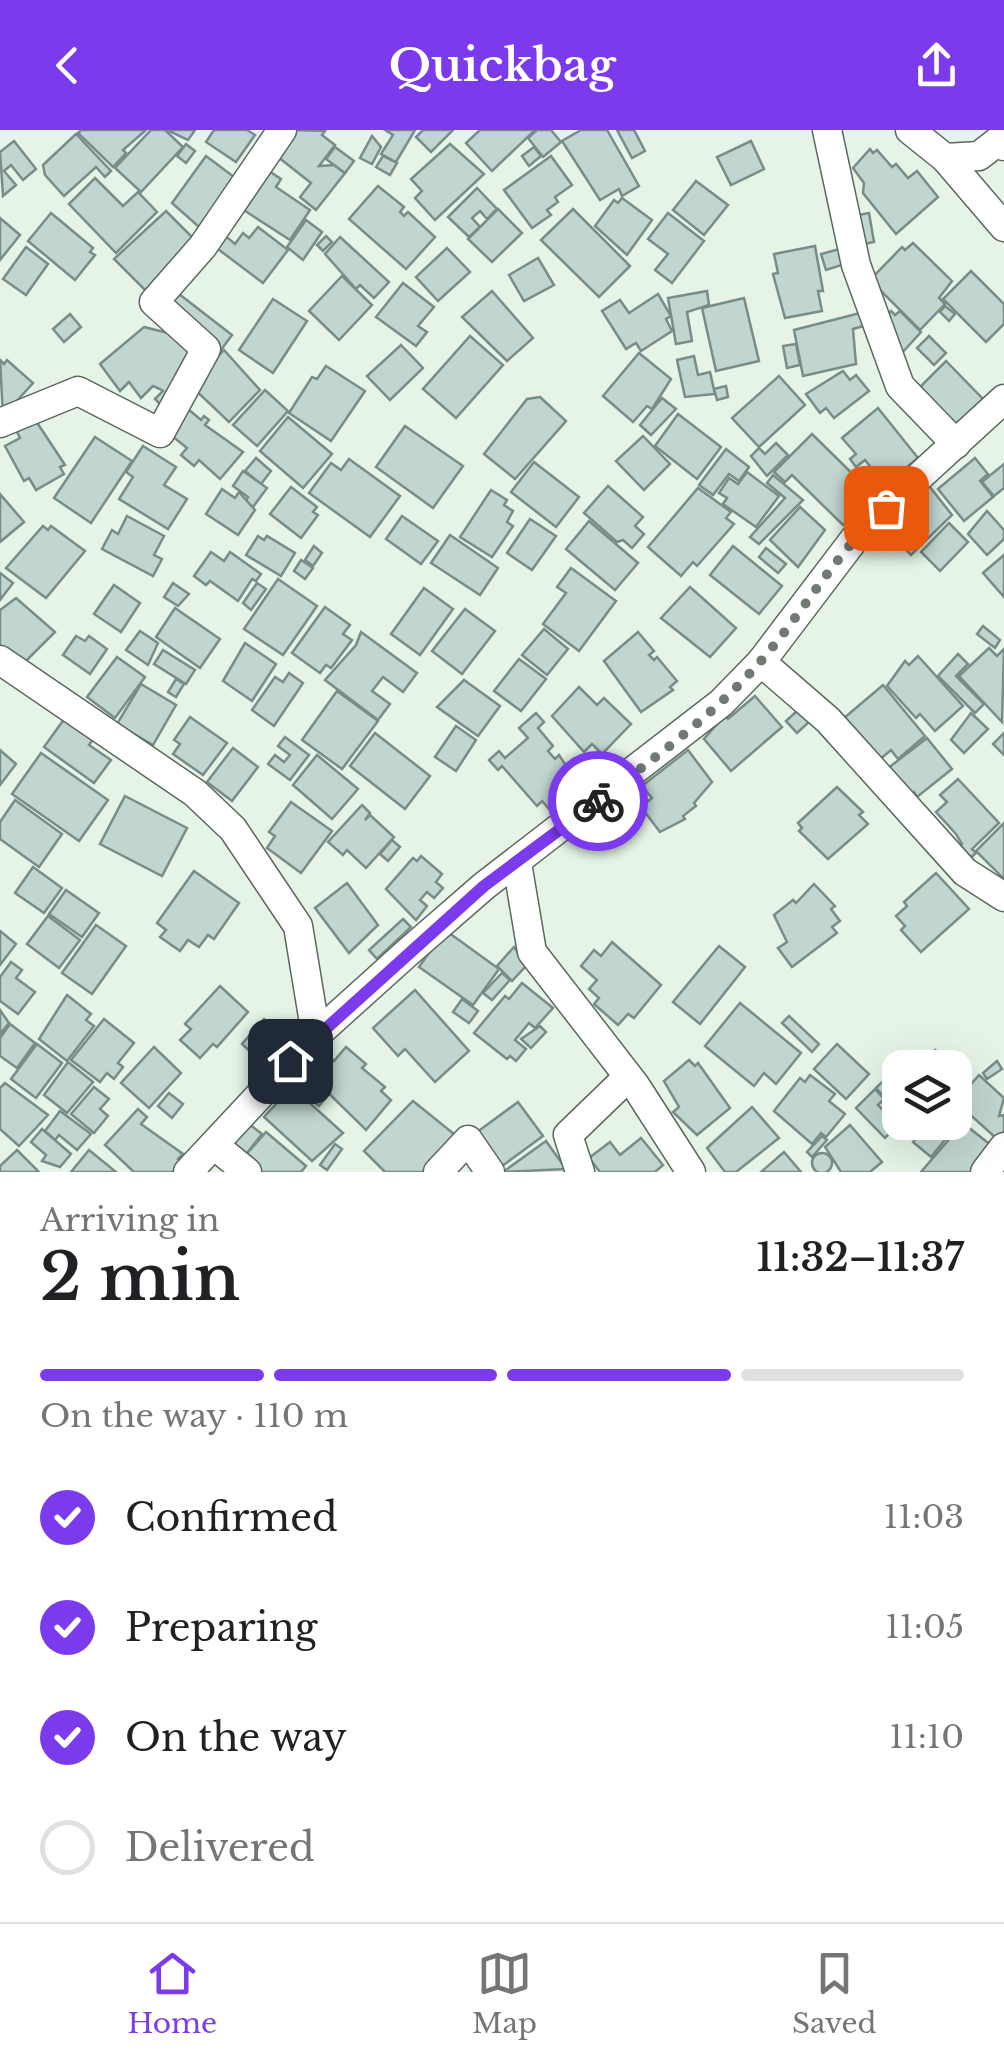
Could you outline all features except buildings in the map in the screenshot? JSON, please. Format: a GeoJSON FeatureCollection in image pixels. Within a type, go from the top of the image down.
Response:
{"type":"FeatureCollection","features":[{"type":"Feature","properties":{"kind":"street"},"geometry":{"type":"LineString","coordinates":[[0,423],[78,392],[160,433],[206,349],[154,302],[203,246],[282,130]]}},
{"type":"Feature","properties":{"kind":"street"},"geometry":{"type":"LineString","coordinates":[[827,130],[856,265],[900,386],[956,444]]}},
{"type":"Feature","properties":{"kind":"street"},"geometry":{"type":"LineString","coordinates":[[910,130],[946,158],[1004,227]]}},
{"type":"Feature","properties":{"kind":"street"},"geometry":{"type":"LineString","coordinates":[[946,158],[979,156],[997,142],[1004,146]]}},
{"type":"Feature","properties":{"kind":"street"},"geometry":{"type":"LineString","coordinates":[[188,1172],[316,1035],[471,897],[721,703],[761,662],[862,529],[1004,399]]}},
{"type":"Feature","properties":{"kind":"street"},"geometry":{"type":"LineString","coordinates":[[0,660],[195,793],[232,829],[298,926],[316,1035]]}},
{"type":"Feature","properties":{"kind":"street"},"geometry":{"type":"LineString","coordinates":[[761,662],[828,720],[965,872],[1004,897]]}},
{"type":"Feature","properties":{"kind":"street"},"geometry":{"type":"LineString","coordinates":[[517,864],[532,952],[628,1077],[691,1172]]}},
{"type":"Feature","properties":{"kind":"street"},"geometry":{"type":"LineString","coordinates":[[580,1172],[568,1135],[628,1077]]}},
{"type":"Feature","properties":{"kind":"street"},"geometry":{"type":"LineString","coordinates":[[438,1172],[468,1140],[490,1172]]}},
{"type":"Feature","properties":{"kind":"street"},"geometry":{"type":"LineString","coordinates":[[214,1144],[247,1172]]}},
{"type":"Feature","properties":{"kind":"street"},"geometry":{"type":"LineString","coordinates":[[985,1172],[1004,1147]]}},
{"type":"Feature","properties":{"kind":"way so far"},"geometry":{"type":"LineString","coordinates":[[598,801],[721,703],[761,662],[862,529],[886,508]]}},
{"type":"Feature","properties":{"kind":"route"},"geometry":{"type":"LineString","coordinates":[[290,1061],[484,886],[598,801]]}}]}
